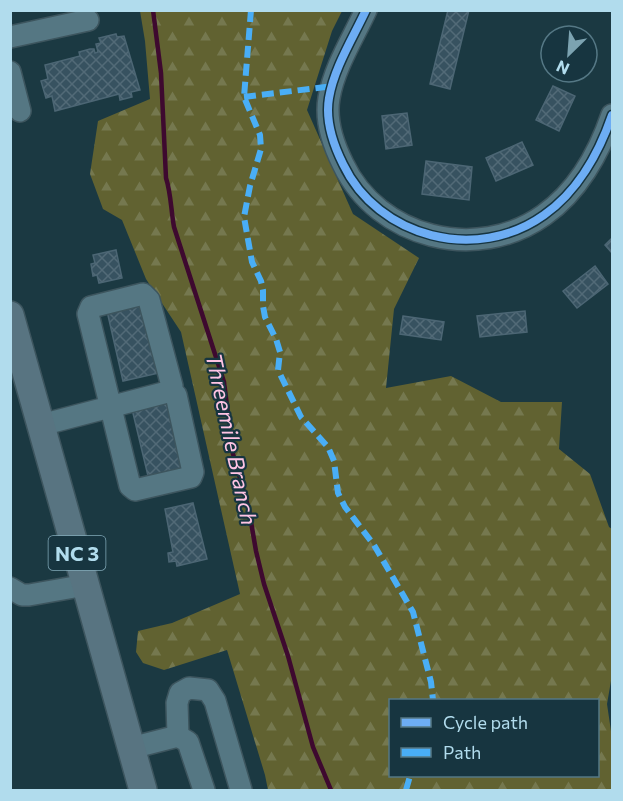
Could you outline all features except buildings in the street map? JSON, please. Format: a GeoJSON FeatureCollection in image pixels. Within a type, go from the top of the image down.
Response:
{"type":"FeatureCollection","features":[{"type":"Feature","properties":{"kind":"main road","name":"NC 3"},"geometry":{"type":"LineString","coordinates":[[10,315],[143,790]]}},
{"type":"Feature","properties":{"kind":"street"},"geometry":{"type":"LineString","coordinates":[[366,10],[341,61],[329,98],[330,130],[350,179],[386,216],[405,226],[440,239],[470,240],[510,232],[530,224],[563,199],[588,168],[612,116]]}},
{"type":"Feature","properties":{"kind":"street"},"geometry":{"type":"LineString","coordinates":[[10,37],[88,20]]}},
{"type":"Feature","properties":{"kind":"street"},"geometry":{"type":"LineString","coordinates":[[10,72],[20,111]]}},
{"type":"Feature","properties":{"kind":"street"},"geometry":{"type":"LineString","coordinates":[[143,294],[149,300],[172,386],[171,391],[176,395],[193,472],[191,477],[135,490],[130,486],[110,406],[88,314],[91,307],[143,294]]}},
{"type":"Feature","properties":{"kind":"street"},"geometry":{"type":"LineString","coordinates":[[41,425],[171,391]]}},
{"type":"Feature","properties":{"kind":"street"},"geometry":{"type":"LineString","coordinates":[[10,588],[29,596],[86,585]]}},
{"type":"Feature","properties":{"kind":"street"},"geometry":{"type":"LineString","coordinates":[[178,736],[177,703],[180,693],[189,688],[208,690],[215,701],[241,790]]}},
{"type":"Feature","properties":{"kind":"street"},"geometry":{"type":"LineString","coordinates":[[131,748],[178,736],[188,742],[204,790]]}},
{"type":"Feature","properties":{"kind":"green space"},"geometry":{"type":"Polygon","coordinates":[[[140,11],[342,11],[332,31],[307,110],[353,214],[419,258],[394,309],[386,388],[451,376],[501,402],[562,402],[559,449],[590,474],[609,527],[612,529],[612,675],[607,704],[612,738],[612,790],[268,790],[227,650],[164,670],[143,663],[136,652],[138,631],[172,623],[240,594],[181,332],[146,279],[122,220],[103,209],[90,174],[98,121],[150,99],[140,11]]]}},
{"type":"Feature","properties":{"kind":"waterway","name":"Threemile Branch"},"geometry":{"type":"LineString","coordinates":[[153,10],[161,73],[166,178],[174,227],[224,382],[233,454],[249,510],[264,584],[288,656],[313,747],[331,790]]}},
{"type":"Feature","properties":{"kind":"marked path"},"geometry":{"type":"LineString","coordinates":[[251,10],[244,97],[260,135],[261,149],[244,217],[252,262],[263,290],[265,317],[280,352],[278,370],[301,417],[328,447],[334,461],[338,493],[345,507],[374,545],[413,612],[431,682],[433,699]]}},
{"type":"Feature","properties":{"kind":"marked path"},"geometry":{"type":"LineString","coordinates":[[244,97],[333,86]]}},
{"type":"Feature","properties":{"kind":"marked path"},"geometry":{"type":"LineString","coordinates":[[406,790],[410,777]]}},
{"type":"Feature","properties":{"kind":"cycle path"},"geometry":{"type":"LineString","coordinates":[[366,10],[344,53],[331,87],[328,107],[329,124],[339,156],[359,189],[380,210],[404,225],[431,235],[460,239],[489,238],[518,230],[556,206],[577,183],[601,143],[612,115]]}}]}
